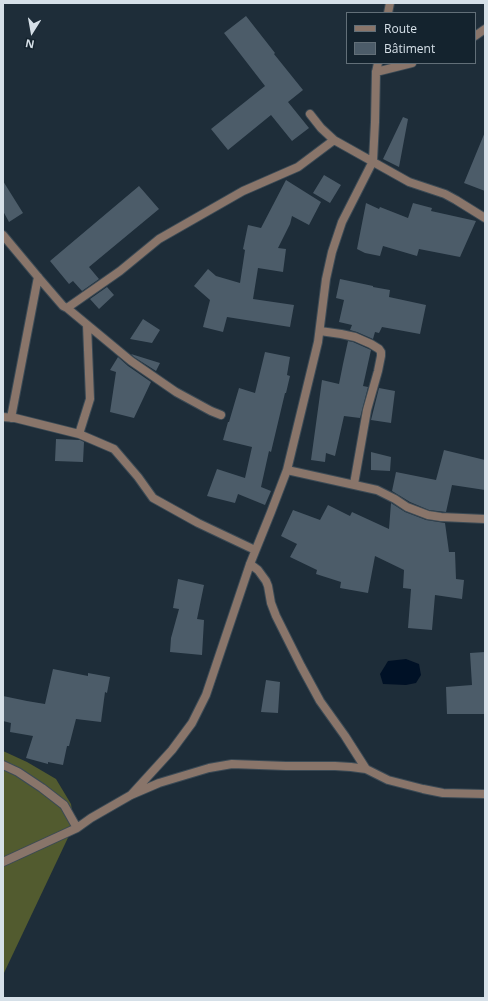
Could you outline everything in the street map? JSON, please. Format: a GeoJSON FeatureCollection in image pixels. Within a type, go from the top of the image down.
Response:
{"type":"FeatureCollection","features":[{"type":"Feature","properties":{"kind":"street"},"geometry":{"type":"LineString","coordinates":[[476,35],[485,29]]}},
{"type":"Feature","properties":{"kind":"street"},"geometry":{"type":"LineString","coordinates":[[131,795],[172,750],[192,723],[206,695],[255,550],[287,470],[320,331],[326,279],[336,240],[342,222],[373,161],[376,72],[378,64]]}},
{"type":"Feature","properties":{"kind":"street"},"geometry":{"type":"LineString","coordinates":[[376,72],[408,64]]}},
{"type":"Feature","properties":{"kind":"street"},"geometry":{"type":"LineString","coordinates":[[310,114],[321,128],[334,140],[409,182],[445,194],[485,218]]}},
{"type":"Feature","properties":{"kind":"street"},"geometry":{"type":"LineString","coordinates":[[67,308],[120,271],[158,240],[243,191],[298,167],[334,140]]}},
{"type":"Feature","properties":{"kind":"street"},"geometry":{"type":"LineString","coordinates":[[3,235],[63,306],[131,361],[176,392],[221,415]]}},
{"type":"Feature","properties":{"kind":"street"},"geometry":{"type":"LineString","coordinates":[[38,277],[7,418],[37,423],[79,434],[114,449],[138,477],[153,498],[198,523],[255,550]]}},
{"type":"Feature","properties":{"kind":"street"},"geometry":{"type":"LineString","coordinates":[[79,434],[90,399],[87,325]]}},
{"type":"Feature","properties":{"kind":"street"},"geometry":{"type":"LineString","coordinates":[[320,331],[341,334],[366,341],[379,349],[381,352],[378,371],[367,410],[354,484]]}},
{"type":"Feature","properties":{"kind":"street"},"geometry":{"type":"LineString","coordinates":[[287,470],[377,490],[407,507],[428,515],[485,519]]}},
{"type":"Feature","properties":{"kind":"street"},"geometry":{"type":"LineString","coordinates":[[250,564],[258,570],[266,581],[271,603],[276,616],[320,701],[366,769]]}},
{"type":"Feature","properties":{"kind":"street"},"geometry":{"type":"LineString","coordinates":[[3,862],[77,828],[91,818],[131,795],[159,783],[209,768],[232,764],[351,767],[366,769],[388,780],[423,789],[443,793],[485,794]]}},
{"type":"Feature","properties":{"kind":"street"},"geometry":{"type":"LineString","coordinates":[[3,765],[18,772],[64,805],[77,828]]}},
{"type":"Feature","properties":{"kind":"green space"},"geometry":{"type":"Polygon","coordinates":[[[3,751],[27,762],[56,779],[71,804],[74,825],[3,975],[3,751]]]}},
{"type":"Feature","properties":{"kind":"water"},"geometry":{"type":"Polygon","coordinates":[[[406,659],[419,664],[421,675],[416,683],[406,685],[383,684],[380,674],[388,661],[406,659]]]}},
{"type":"Feature","properties":{"kind":"building"},"geometry":{"type":"Polygon","coordinates":[[[246,16],[303,90],[288,102],[309,128],[292,141],[271,115],[228,150],[211,129],[265,86],[224,33],[246,16]]]}},
{"type":"Feature","properties":{"kind":"building"},"geometry":{"type":"Polygon","coordinates":[[[403,117],[408,119],[399,167],[383,159],[403,117]]]}},
{"type":"Feature","properties":{"kind":"building"},"geometry":{"type":"Polygon","coordinates":[[[485,132],[485,191],[464,183],[485,132]]]}},
{"type":"Feature","properties":{"kind":"building"},"geometry":{"type":"Polygon","coordinates":[[[324,175],[341,185],[330,203],[313,193],[324,175]]]}},
{"type":"Feature","properties":{"kind":"building"},"geometry":{"type":"Polygon","coordinates":[[[286,180],[321,202],[309,225],[292,216],[290,224],[278,248],[286,249],[283,272],[258,268],[253,299],[294,305],[290,327],[227,317],[223,332],[203,327],[210,300],[194,286],[208,269],[216,276],[240,283],[245,250],[243,249],[248,225],[261,228],[286,180]]]}},
{"type":"Feature","properties":{"kind":"building"},"geometry":{"type":"Polygon","coordinates":[[[3,181],[23,213],[9,222],[3,211],[3,181]]]}},
{"type":"Feature","properties":{"kind":"building"},"geometry":{"type":"Polygon","coordinates":[[[139,186],[159,209],[89,267],[99,279],[82,291],[73,281],[69,284],[50,261],[139,186]]]}},
{"type":"Feature","properties":{"kind":"building"},"geometry":{"type":"Polygon","coordinates":[[[366,203],[379,209],[380,207],[408,218],[413,203],[432,208],[431,211],[476,221],[460,257],[419,249],[417,256],[383,246],[380,256],[365,253],[357,249],[366,203]]]}},
{"type":"Feature","properties":{"kind":"building"},"geometry":{"type":"Polygon","coordinates":[[[340,279],[390,290],[389,297],[426,305],[420,334],[382,327],[379,333],[375,332],[373,339],[350,330],[352,325],[339,322],[344,300],[336,298],[340,279]]]}},
{"type":"Feature","properties":{"kind":"building"},"geometry":{"type":"Polygon","coordinates":[[[107,287],[114,295],[99,309],[90,299],[107,287]]]}},
{"type":"Feature","properties":{"kind":"building"},"geometry":{"type":"Polygon","coordinates":[[[143,319],[160,330],[152,343],[130,339],[143,319]]]}},
{"type":"Feature","properties":{"kind":"building"},"geometry":{"type":"Polygon","coordinates":[[[348,341],[371,350],[363,386],[368,387],[360,418],[344,416],[335,456],[326,453],[325,462],[311,460],[322,380],[339,384],[348,341]]]}},
{"type":"Feature","properties":{"kind":"building"},"geometry":{"type":"Polygon","coordinates":[[[265,352],[290,357],[287,375],[290,376],[271,452],[269,451],[261,487],[271,491],[265,505],[238,494],[235,503],[207,496],[217,469],[245,478],[252,447],[223,440],[239,388],[255,393],[265,352]]]}},
{"type":"Feature","properties":{"kind":"building"},"geometry":{"type":"Polygon","coordinates":[[[131,354],[160,363],[156,371],[131,354]]]}},
{"type":"Feature","properties":{"kind":"building"},"geometry":{"type":"Polygon","coordinates":[[[118,357],[151,382],[134,418],[110,412],[116,372],[110,370],[118,357]]]}},
{"type":"Feature","properties":{"kind":"building"},"geometry":{"type":"Polygon","coordinates":[[[379,388],[395,391],[391,423],[371,420],[379,388]]]}},
{"type":"Feature","properties":{"kind":"building"},"geometry":{"type":"Polygon","coordinates":[[[56,439],[80,440],[84,442],[83,462],[55,461],[56,439]]]}},
{"type":"Feature","properties":{"kind":"building"},"geometry":{"type":"Polygon","coordinates":[[[444,450],[485,460],[485,490],[452,485],[446,512],[429,510],[410,502],[392,491],[396,472],[436,480],[444,450]]]}},
{"type":"Feature","properties":{"kind":"building"},"geometry":{"type":"Polygon","coordinates":[[[371,452],[391,457],[390,471],[371,470],[371,452]]]}},
{"type":"Feature","properties":{"kind":"building"},"geometry":{"type":"Polygon","coordinates":[[[391,503],[405,512],[426,520],[445,523],[449,552],[455,552],[456,579],[464,580],[462,599],[435,595],[432,630],[408,628],[411,589],[403,588],[404,570],[375,556],[368,593],[340,588],[341,582],[316,574],[317,570],[290,557],[297,544],[281,536],[293,510],[320,520],[328,505],[350,516],[352,512],[389,529],[391,503]]]}},
{"type":"Feature","properties":{"kind":"building"},"geometry":{"type":"Polygon","coordinates":[[[178,579],[204,585],[197,619],[204,620],[202,655],[170,652],[171,638],[179,609],[173,608],[178,579]]]}},
{"type":"Feature","properties":{"kind":"building"},"geometry":{"type":"Polygon","coordinates":[[[485,652],[485,714],[447,714],[446,687],[472,685],[470,653],[485,652]]]}},
{"type":"Feature","properties":{"kind":"building"},"geometry":{"type":"Polygon","coordinates":[[[53,669],[88,676],[88,673],[110,677],[107,693],[105,692],[101,722],[76,719],[69,746],[67,746],[63,765],[48,762],[48,764],[26,758],[33,736],[10,732],[11,723],[3,721],[3,696],[45,704],[53,669]]]}},
{"type":"Feature","properties":{"kind":"building"},"geometry":{"type":"Polygon","coordinates":[[[266,680],[280,682],[278,713],[261,712],[266,680]]]}}]}
